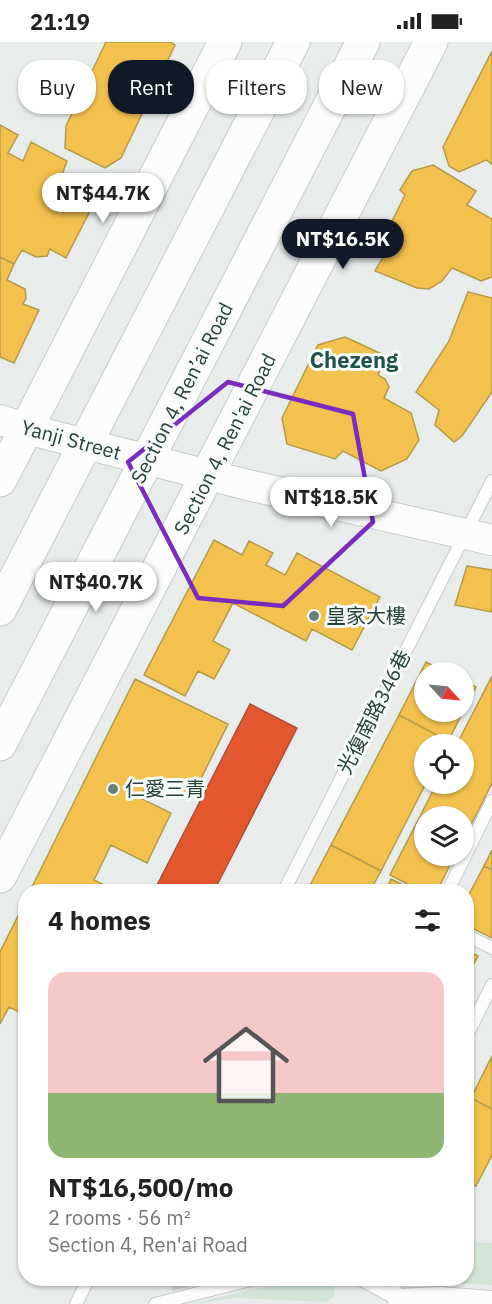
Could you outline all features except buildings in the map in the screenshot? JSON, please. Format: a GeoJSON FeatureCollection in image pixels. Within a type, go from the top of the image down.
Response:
{"type":"FeatureCollection","features":[{"type":"Feature","properties":{"kind":"main road"},"geometry":{"type":"LineString","coordinates":[[0,480],[13,424],[225,42]]}},
{"type":"Feature","properties":{"kind":"main road"},"geometry":{"type":"LineString","coordinates":[[0,609],[83,444],[293,42]]}},
{"type":"Feature","properties":{"kind":"main road","name":"Section 4, Ren’ai Road"},"geometry":{"type":"LineString","coordinates":[[0,744],[363,42]]}},
{"type":"Feature","properties":{"kind":"main road","name":"Section 4, Ren'ai Road"},"geometry":{"type":"LineString","coordinates":[[0,876],[431,42]]}},
{"type":"Feature","properties":{"kind":"street","name":"Yanji Street"},"geometry":{"type":"LineString","coordinates":[[13,424],[209,475],[478,536]]}},
{"type":"Feature","properties":{"kind":"street"},"geometry":{"type":"LineString","coordinates":[[392,1302],[439,1299],[492,1303]]}},
{"type":"Feature","properties":{"kind":"lane","name":"光復南路346巷"},"geometry":{"type":"LineString","coordinates":[[288,884],[478,536],[492,481]]}},
{"type":"Feature","properties":{"kind":"lane"},"geometry":{"type":"LineString","coordinates":[[451,884],[492,801]]}},
{"type":"Feature","properties":{"kind":"lane"},"geometry":{"type":"LineString","coordinates":[[474,939],[492,948]]}},
{"type":"Feature","properties":{"kind":"lane"},"geometry":{"type":"LineString","coordinates":[[474,1020],[492,985]]}},
{"type":"Feature","properties":{"kind":"lane"},"geometry":{"type":"LineString","coordinates":[[76,1304],[85,1286]]}},
{"type":"Feature","properties":{"kind":"lane"},"geometry":{"type":"LineString","coordinates":[[155,1304],[226,1286]]}},
{"type":"Feature","properties":{"kind":"lane"},"geometry":{"type":"LineString","coordinates":[[369,1286],[392,1302]]}},
{"type":"Feature","properties":{"kind":"lane"},"geometry":{"type":"LineString","coordinates":[[391,1286],[392,1302]]}},
{"type":"Feature","properties":{"kind":"highlighted area"},"geometry":{"type":"Polygon","coordinates":[[[228,382],[353,414],[373,522],[283,606],[198,598],[128,462],[228,382]]]}},
{"type":"Feature","properties":{"kind":"green space"},"geometry":{"type":"Polygon","coordinates":[[[474,1242],[492,1243],[492,1285],[474,1284],[474,1242]]]}},
{"type":"Feature","properties":{"kind":"green space"},"geometry":{"type":"Polygon","coordinates":[[[279,1286],[335,1287],[334,1297],[326,1302],[235,1298],[192,1304],[249,1290],[279,1286]]]}},
{"type":"Feature","properties":{"kind":"place","name":"皇家大樓"},"geometry":{"type":"Point","coordinates":[314,616]}},
{"type":"Feature","properties":{"kind":"place","name":"仁愛三青"},"geometry":{"type":"Point","coordinates":[113,789]}},
{"type":"Feature","properties":{"kind":"district","name":"Chezeng"},"geometry":{"type":"Point","coordinates":[354,360]}}]}
